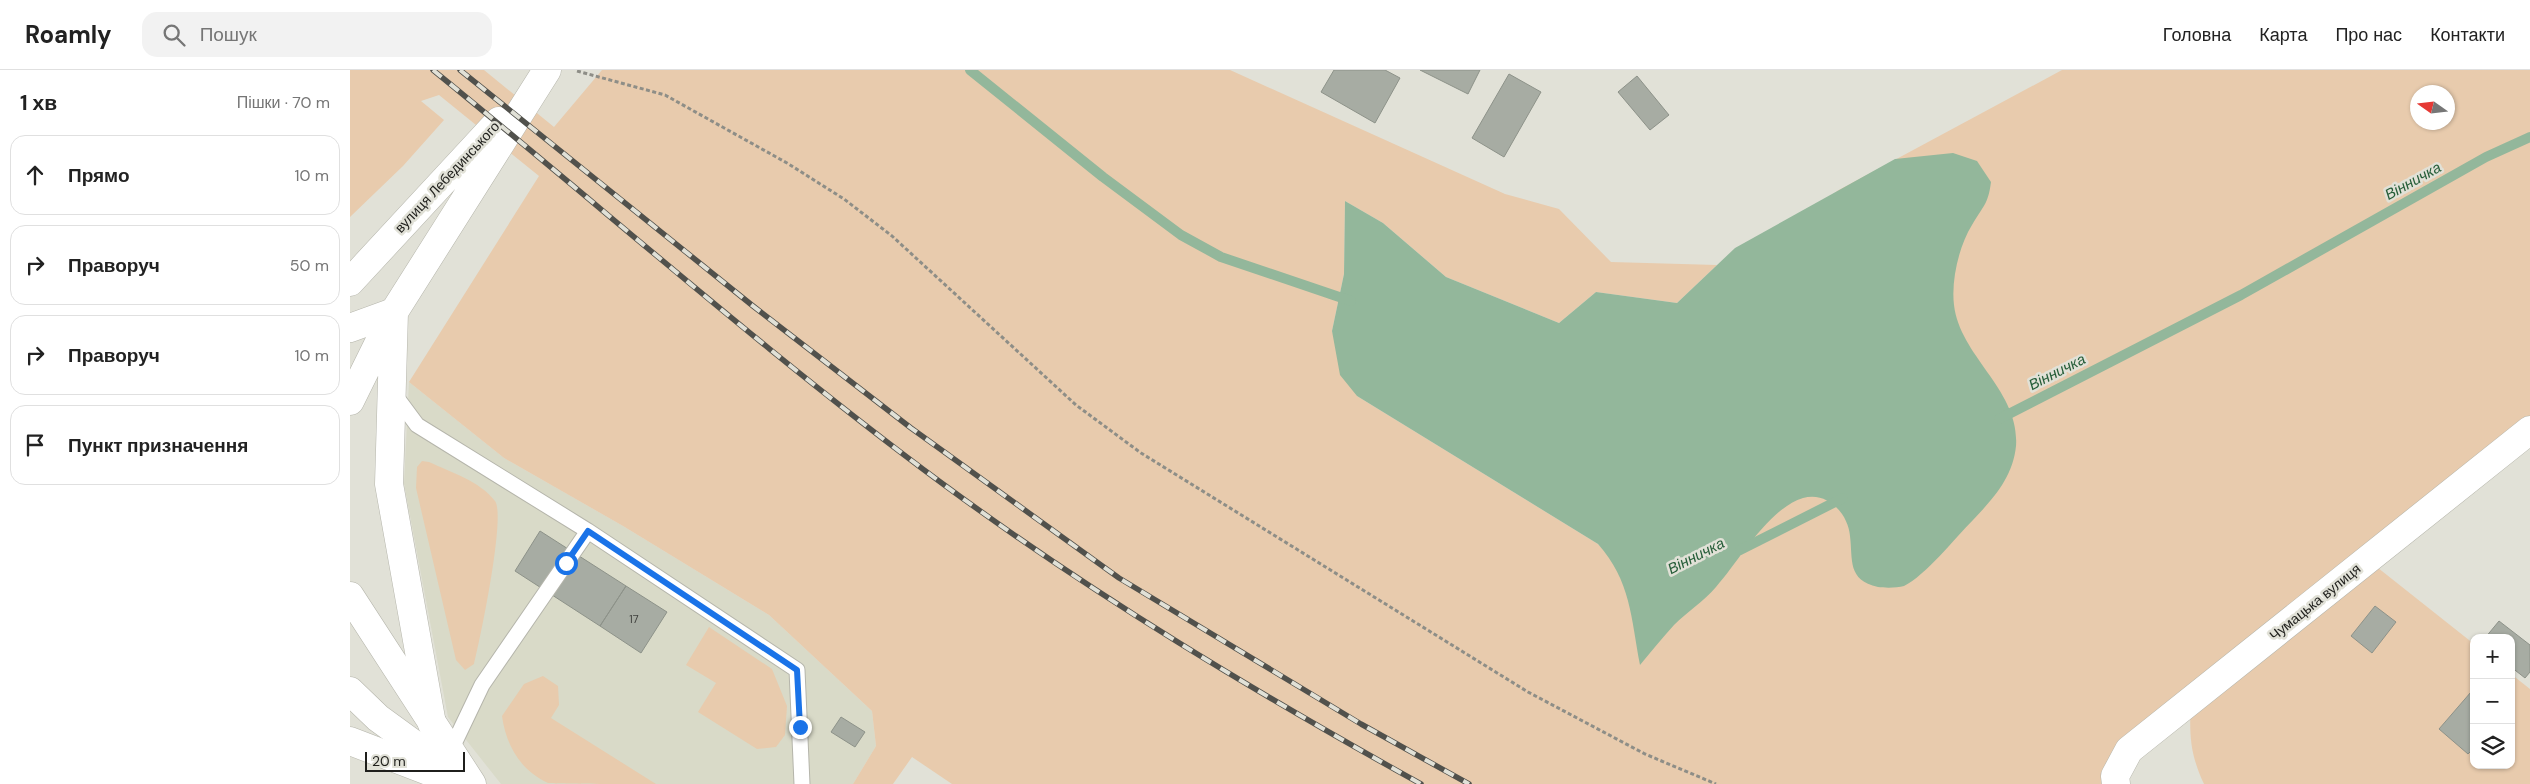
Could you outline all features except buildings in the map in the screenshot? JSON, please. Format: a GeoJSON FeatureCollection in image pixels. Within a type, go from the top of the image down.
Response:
{"type":"FeatureCollection","features":[{"type":"Feature","properties":{"kind":"main road","name":"вулиця Лебединського"},"geometry":{"type":"LineString","coordinates":[[350,282],[546,71]]}},
{"type":"Feature","properties":{"kind":"main road","name":"вулиця Лебединського"},"geometry":{"type":"LineString","coordinates":[[350,401],[394,312],[546,71]]}},
{"type":"Feature","properties":{"kind":"main road"},"geometry":{"type":"LineString","coordinates":[[350,328],[394,312],[388,484],[432,724]]}},
{"type":"Feature","properties":{"kind":"main road","name":"Чумацька вулиця"},"geometry":{"type":"LineString","coordinates":[[2116,784],[2115,776],[2129,750],[2530,430]]}},
{"type":"Feature","properties":{"kind":"main road"},"geometry":{"type":"LineString","coordinates":[[350,596],[470,784]]}},
{"type":"Feature","properties":{"kind":"main road"},"geometry":{"type":"LineString","coordinates":[[350,691],[378,718],[470,784]]}},
{"type":"Feature","properties":{"kind":"main road"},"geometry":{"type":"LineString","coordinates":[[350,741],[462,784]]}},
{"type":"Feature","properties":{"kind":"lane"},"geometry":{"type":"LineString","coordinates":[[391,391],[417,425],[588,531],[797,670],[802,784]]}},
{"type":"Feature","properties":{"kind":"lane"},"geometry":{"type":"LineString","coordinates":[[450,752],[482,685],[588,531]]}},
{"type":"Feature","properties":{"kind":"path"},"geometry":{"type":"LineString","coordinates":[[572,70],[665,95],[787,163],[844,200],[892,236],[1076,405],[1140,454],[1528,692],[1645,754],[1716,784]]}},
{"type":"Feature","properties":{"kind":"shaded area"},"geometry":{"type":"Polygon","coordinates":[[[350,70],[484,70],[554,127],[602,70],[1230,70],[1505,194],[1559,209],[1611,262],[1717,265],[1677,303],[1596,292],[1559,323],[1446,277],[1383,223],[1345,201],[1344,274],[1332,331],[1357,396],[1598,544],[1613,560],[1837,191],[2062,70],[2530,70],[2530,428],[2368,560],[2470,641],[2470,769],[2515,769],[2515,677],[2530,689],[2530,784],[2204,784],[2191,744],[2191,702],[2116,784],[952,784],[912,757],[893,784],[853,784],[876,746],[872,711],[769,615],[623,526],[504,458],[409,382],[539,176],[439,95],[421,101],[444,120],[403,166],[350,217],[350,70]]]}},
{"type":"Feature","properties":{"kind":"shaded area"},"geometry":{"type":"Polygon","coordinates":[[[409,382],[504,458],[623,526],[769,615],[872,711],[876,746],[853,784],[501,784],[448,717],[404,484],[409,382]]]}},
{"type":"Feature","properties":{"kind":"shaded area"},"geometry":{"type":"Polygon","coordinates":[[[422,461],[455,473],[481,488],[495,501],[498,511],[495,553],[481,631],[474,664],[465,670],[456,660],[416,488],[417,467],[422,461]]]}},
{"type":"Feature","properties":{"kind":"shaded area"},"geometry":{"type":"Polygon","coordinates":[[[709,627],[772,669],[787,706],[785,735],[776,747],[757,749],[698,712],[716,683],[686,665],[709,627]]]}},
{"type":"Feature","properties":{"kind":"shaded area"},"geometry":{"type":"Polygon","coordinates":[[[543,676],[558,686],[559,705],[551,718],[656,784],[548,783],[538,778],[522,764],[511,747],[502,716],[524,684],[543,676]]]}},
{"type":"Feature","properties":{"kind":"water"},"geometry":{"type":"Polygon","coordinates":[[[1953,153],[1977,161],[1991,182],[1987,201],[1963,243],[1955,274],[1953,295],[1959,324],[1967,341],[2000,390],[2009,408],[2015,426],[2016,446],[2011,468],[1995,496],[1931,565],[1904,586],[1878,587],[1868,584],[1861,579],[1856,574],[1854,568],[1848,527],[1841,512],[1828,501],[1820,498],[1803,498],[1790,504],[1766,524],[1716,587],[1674,625],[1640,665],[1628,601],[1623,586],[1609,558],[1598,544],[1357,396],[1340,375],[1332,331],[1344,274],[1345,201],[1383,223],[1446,277],[1559,323],[1596,292],[1677,303],[1735,248],[1895,159],[1953,153]]]}},
{"type":"Feature","properties":{"kind":"waterway"},"geometry":{"type":"LineString","coordinates":[[970,70],[1103,177],[1181,235],[1221,257],[1351,301]]}},
{"type":"Feature","properties":{"kind":"waterway","name":"Вінничка"},"geometry":{"type":"LineString","coordinates":[[1999,419],[2241,295],[2486,157],[2530,137]]}},
{"type":"Feature","properties":{"kind":"waterway","name":"Вінничка"},"geometry":{"type":"LineString","coordinates":[[1740,550],[1843,498]]}},
{"type":"Feature","properties":{"kind":"railway"},"geometry":{"type":"LineString","coordinates":[[433,70],[813,384],[943,484],[1059,565],[1178,642],[1238,679],[1421,784]]}},
{"type":"Feature","properties":{"kind":"railway"},"geometry":{"type":"LineString","coordinates":[[460,70],[753,306],[911,428],[1119,578],[1361,724],[1469,784]]}},
{"type":"Feature","properties":{"kind":"route"},"geometry":{"type":"LineString","coordinates":[[566,563],[588,531],[797,670],[800,727]]}}]}
